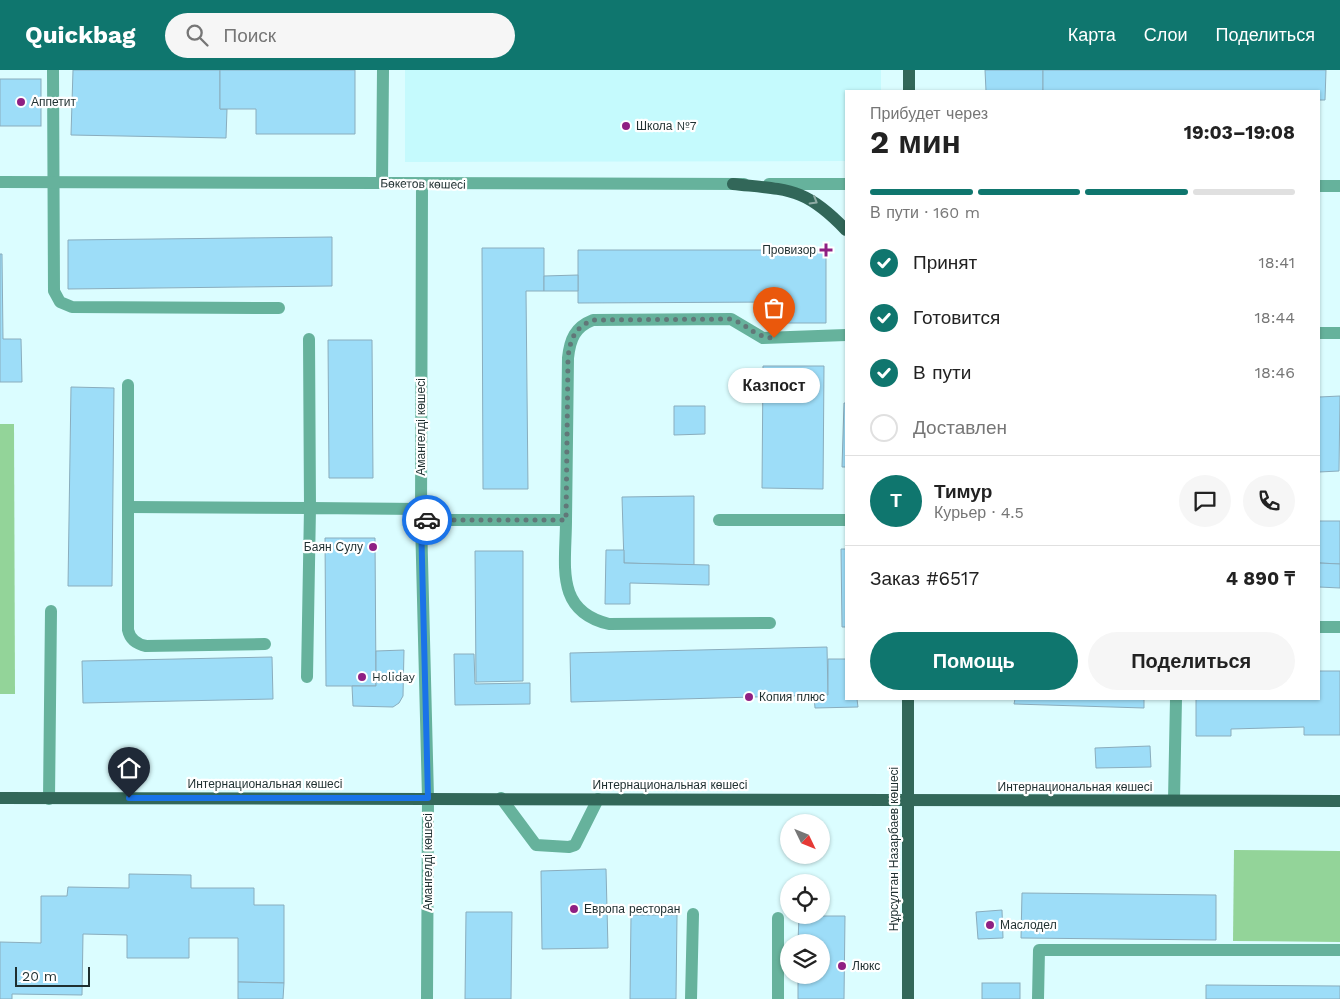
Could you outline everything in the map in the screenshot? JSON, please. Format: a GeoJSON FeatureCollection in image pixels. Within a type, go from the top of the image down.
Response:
{"type":"FeatureCollection","features":[{"type":"Feature","properties":{"kind":"main road"},"geometry":{"type":"LineString","coordinates":[[909,70],[909,90]]}},
{"type":"Feature","properties":{"kind":"main road"},"geometry":{"type":"LineString","coordinates":[[733,184],[794,191],[817,203],[845,229]]}},
{"type":"Feature","properties":{"kind":"main road","name":"Нұрсұлтан Назарбаев көшесі"},"geometry":{"type":"LineString","coordinates":[[908,700],[908,999]]}},
{"type":"Feature","properties":{"kind":"main road","name":"Интернациональная көшесі"},"geometry":{"type":"LineString","coordinates":[[0,798],[501,798],[908,802],[1340,801]]}},
{"type":"Feature","properties":{"kind":"street"},"geometry":{"type":"LineString","coordinates":[[53,70],[54,291],[56,297],[65,306],[279,308]]}},
{"type":"Feature","properties":{"kind":"street"},"geometry":{"type":"LineString","coordinates":[[382,183],[383,70]]}},
{"type":"Feature","properties":{"kind":"street","name":"Бөкетов көшесі"},"geometry":{"type":"LineString","coordinates":[[0,182],[845,184]]}},
{"type":"Feature","properties":{"kind":"street","name":"Амангелді көшесі"},"geometry":{"type":"LineString","coordinates":[[422,184],[421,515],[428,798],[428,999]]}},
{"type":"Feature","properties":{"kind":"street"},"geometry":{"type":"LineString","coordinates":[[1320,186],[1340,186]]}},
{"type":"Feature","properties":{"kind":"street"},"geometry":{"type":"LineString","coordinates":[[770,623],[609,624],[594,620],[581,613],[568,593],[566,520],[568,358],[570,343],[575,332],[584,324],[593,320],[730,319],[763,338],[845,335]]}},
{"type":"Feature","properties":{"kind":"street"},"geometry":{"type":"LineString","coordinates":[[1320,333],[1340,333]]}},
{"type":"Feature","properties":{"kind":"street"},"geometry":{"type":"LineString","coordinates":[[307,677],[310,508],[309,338]]}},
{"type":"Feature","properties":{"kind":"street"},"geometry":{"type":"LineString","coordinates":[[128,385],[128,630],[132,639],[140,645],[146,646],[265,644]]}},
{"type":"Feature","properties":{"kind":"street"},"geometry":{"type":"LineString","coordinates":[[128,507],[310,508],[421,515],[566,520]]}},
{"type":"Feature","properties":{"kind":"street"},"geometry":{"type":"LineString","coordinates":[[719,520],[845,520]]}},
{"type":"Feature","properties":{"kind":"street"},"geometry":{"type":"LineString","coordinates":[[49,799],[51,611]]}},
{"type":"Feature","properties":{"kind":"street"},"geometry":{"type":"LineString","coordinates":[[1320,627],[1340,627]]}},
{"type":"Feature","properties":{"kind":"street"},"geometry":{"type":"LineString","coordinates":[[1174,800],[1176,700]]}},
{"type":"Feature","properties":{"kind":"street"},"geometry":{"type":"LineString","coordinates":[[501,798],[534,844],[540,847],[569,847],[578,842],[598,799]]}},
{"type":"Feature","properties":{"kind":"street"},"geometry":{"type":"LineString","coordinates":[[691,999],[693,914]]}},
{"type":"Feature","properties":{"kind":"street"},"geometry":{"type":"LineString","coordinates":[[778,918],[778,999]]}},
{"type":"Feature","properties":{"kind":"street"},"geometry":{"type":"LineString","coordinates":[[1038,999],[1040,950],[1340,950]]}},
{"type":"Feature","properties":{"kind":"shaded area","name":"Школа №7"},"geometry":{"type":"Polygon","coordinates":[[[405,70],[881,70],[881,90],[845,90],[845,161],[405,162],[405,70]]]}},
{"type":"Feature","properties":{"kind":"green space"},"geometry":{"type":"Polygon","coordinates":[[[0,424],[14,424],[15,694],[0,694],[0,424]]]}},
{"type":"Feature","properties":{"kind":"green space"},"geometry":{"type":"Polygon","coordinates":[[[1234,850],[1340,851],[1340,942],[1233,941],[1234,850]]]}},
{"type":"Feature","properties":{"kind":"building"},"geometry":{"type":"Polygon","coordinates":[[[73,70],[220,70],[220,109],[227,109],[226,138],[71,135],[73,70]]]}},
{"type":"Feature","properties":{"kind":"building"},"geometry":{"type":"Polygon","coordinates":[[[220,70],[355,70],[355,134],[256,134],[256,109],[220,109],[220,70]]]}},
{"type":"Feature","properties":{"kind":"building"},"geometry":{"type":"Polygon","coordinates":[[[985,70],[1043,70],[1043,90],[986,90],[985,70]]]}},
{"type":"Feature","properties":{"kind":"building"},"geometry":{"type":"Polygon","coordinates":[[[1043,70],[1326,70],[1325,100],[1320,100],[1320,90],[1043,90],[1043,70]]]}},
{"type":"Feature","properties":{"kind":"building","name":"Аппетит"},"geometry":{"type":"Polygon","coordinates":[[[0,79],[41,79],[41,126],[0,126],[0,79]]]}},
{"type":"Feature","properties":{"kind":"building"},"geometry":{"type":"Polygon","coordinates":[[[332,237],[332,286],[68,289],[68,240],[332,237]]]}},
{"type":"Feature","properties":{"kind":"building"},"geometry":{"type":"Polygon","coordinates":[[[482,248],[544,248],[544,291],[526,291],[528,489],[483,489],[482,248]]]}},
{"type":"Feature","properties":{"kind":"building"},"geometry":{"type":"Polygon","coordinates":[[[578,250],[826,250],[826,323],[778,323],[778,302],[578,303],[578,250]]]}},
{"type":"Feature","properties":{"kind":"building"},"geometry":{"type":"Polygon","coordinates":[[[0,254],[2,254],[3,339],[21,339],[22,382],[0,382],[0,254]]]}},
{"type":"Feature","properties":{"kind":"building"},"geometry":{"type":"Polygon","coordinates":[[[578,275],[578,291],[544,291],[544,276],[578,275]]]}},
{"type":"Feature","properties":{"kind":"building"},"geometry":{"type":"Polygon","coordinates":[[[328,340],[372,340],[373,478],[329,478],[328,340]]]}},
{"type":"Feature","properties":{"kind":"building"},"geometry":{"type":"Polygon","coordinates":[[[763,366],[824,366],[823,489],[762,488],[763,366]]]}},
{"type":"Feature","properties":{"kind":"building"},"geometry":{"type":"Polygon","coordinates":[[[71,387],[114,388],[112,586],[68,586],[71,387]]]}},
{"type":"Feature","properties":{"kind":"building"},"geometry":{"type":"Polygon","coordinates":[[[1340,396],[1339,471],[1320,472],[1320,397],[1340,396]]]}},
{"type":"Feature","properties":{"kind":"building"},"geometry":{"type":"Polygon","coordinates":[[[844,403],[845,403],[845,467],[842,467],[844,403]]]}},
{"type":"Feature","properties":{"kind":"building"},"geometry":{"type":"Polygon","coordinates":[[[674,406],[705,406],[705,434],[674,435],[674,406]]]}},
{"type":"Feature","properties":{"kind":"building"},"geometry":{"type":"Polygon","coordinates":[[[694,496],[694,565],[624,563],[622,497],[694,496]]]}},
{"type":"Feature","properties":{"kind":"building"},"geometry":{"type":"Polygon","coordinates":[[[1320,521],[1340,521],[1340,564],[1320,563],[1320,521]]]}},
{"type":"Feature","properties":{"kind":"building"},"geometry":{"type":"Polygon","coordinates":[[[325,538],[375,538],[376,686],[326,686],[325,538]]]}},
{"type":"Feature","properties":{"kind":"building"},"geometry":{"type":"Polygon","coordinates":[[[841,549],[845,549],[845,627],[842,627],[841,549]]]}},
{"type":"Feature","properties":{"kind":"building"},"geometry":{"type":"Polygon","coordinates":[[[606,550],[624,550],[624,563],[709,565],[709,585],[630,583],[630,604],[605,604],[606,550]]]}},
{"type":"Feature","properties":{"kind":"building"},"geometry":{"type":"Polygon","coordinates":[[[475,551],[523,551],[523,681],[476,682],[475,551]]]}},
{"type":"Feature","properties":{"kind":"building"},"geometry":{"type":"Polygon","coordinates":[[[1320,563],[1340,564],[1340,588],[1320,587],[1320,563]]]}},
{"type":"Feature","properties":{"kind":"building"},"geometry":{"type":"Polygon","coordinates":[[[827,647],[828,695],[571,702],[570,653],[827,647]]]}},
{"type":"Feature","properties":{"kind":"building"},"geometry":{"type":"Polygon","coordinates":[[[404,650],[403,696],[399,703],[393,707],[353,706],[352,686],[376,686],[376,651],[404,650]]]}},
{"type":"Feature","properties":{"kind":"building"},"geometry":{"type":"Polygon","coordinates":[[[454,654],[474,654],[475,684],[530,683],[530,704],[455,705],[454,654]]]}},
{"type":"Feature","properties":{"kind":"building"},"geometry":{"type":"Polygon","coordinates":[[[272,657],[273,699],[83,703],[82,661],[272,657]]]}},
{"type":"Feature","properties":{"kind":"building"},"geometry":{"type":"Polygon","coordinates":[[[828,659],[845,659],[845,700],[857,700],[858,707],[815,708],[814,696],[828,695],[828,659]]]}},
{"type":"Feature","properties":{"kind":"building"},"geometry":{"type":"Polygon","coordinates":[[[1320,671],[1340,671],[1340,735],[1304,735],[1304,727],[1231,729],[1231,736],[1196,736],[1196,700],[1320,700],[1320,671]]]}},
{"type":"Feature","properties":{"kind":"building"},"geometry":{"type":"Polygon","coordinates":[[[1015,700],[1144,700],[1144,708],[1014,704],[1015,700]]]}},
{"type":"Feature","properties":{"kind":"building"},"geometry":{"type":"Polygon","coordinates":[[[1150,746],[1151,767],[1096,768],[1095,748],[1150,746]]]}},
{"type":"Feature","properties":{"kind":"building","name":"Европа ресторан"},"geometry":{"type":"Polygon","coordinates":[[[606,869],[608,948],[542,949],[541,871],[606,869]]]}},
{"type":"Feature","properties":{"kind":"building"},"geometry":{"type":"Polygon","coordinates":[[[129,874],[191,875],[191,888],[254,888],[254,905],[284,905],[284,983],[238,982],[238,938],[189,938],[189,958],[127,958],[127,935],[83,934],[82,995],[12,994],[12,999],[0,999],[0,942],[41,943],[41,896],[67,896],[68,887],[129,888],[129,874]]]}},
{"type":"Feature","properties":{"kind":"building"},"geometry":{"type":"Polygon","coordinates":[[[1022,893],[1216,895],[1216,940],[1021,938],[1022,893]]]}},
{"type":"Feature","properties":{"kind":"building","name":"Маслодел"},"geometry":{"type":"Polygon","coordinates":[[[1002,910],[1003,938],[978,939],[976,912],[1002,910]]]}},
{"type":"Feature","properties":{"kind":"building"},"geometry":{"type":"Polygon","coordinates":[[[466,912],[512,912],[511,999],[465,999],[466,912]]]}},
{"type":"Feature","properties":{"kind":"building"},"geometry":{"type":"Polygon","coordinates":[[[631,915],[677,915],[676,999],[630,999],[631,915]]]}},
{"type":"Feature","properties":{"kind":"building"},"geometry":{"type":"Polygon","coordinates":[[[830,916],[845,916],[844,999],[798,999],[798,984],[830,984],[830,934],[798,934],[799,924],[830,924],[830,916]]]}},
{"type":"Feature","properties":{"kind":"building"},"geometry":{"type":"Polygon","coordinates":[[[238,982],[284,983],[283,999],[238,999],[238,982]]]}},
{"type":"Feature","properties":{"kind":"building"},"geometry":{"type":"Polygon","coordinates":[[[982,983],[1020,983],[1020,999],[982,999],[982,983]]]}},
{"type":"Feature","properties":{"kind":"building"},"geometry":{"type":"Polygon","coordinates":[[[1206,985],[1340,986],[1340,999],[1206,999],[1206,985]]]}},
{"type":"Feature","properties":{"kind":"way so far"},"geometry":{"type":"LineString","coordinates":[[427,520],[566,520],[568,358],[570,343],[575,332],[584,324],[593,320],[730,319],[738,321],[763,338],[774,338]]}},
{"type":"Feature","properties":{"kind":"place","name":"Аппетит"},"geometry":{"type":"Point","coordinates":[21,102]}},
{"type":"Feature","properties":{"kind":"place","name":"Школа №7"},"geometry":{"type":"Point","coordinates":[626,126]}},
{"type":"Feature","properties":{"kind":"place","name":"Провизор"},"geometry":{"type":"Point","coordinates":[826,250]}},
{"type":"Feature","properties":{"kind":"place","name":"Казпост"},"geometry":{"type":"Point","coordinates":[774,338]}},
{"type":"Feature","properties":{"kind":"place","name":"Баян Сулу"},"geometry":{"type":"Point","coordinates":[373,547]}},
{"type":"Feature","properties":{"kind":"place","name":"Holiday"},"geometry":{"type":"Point","coordinates":[362,677]}},
{"type":"Feature","properties":{"kind":"place","name":"Копия плюс"},"geometry":{"type":"Point","coordinates":[749,697]}},
{"type":"Feature","properties":{"kind":"place","name":"Европа ресторан"},"geometry":{"type":"Point","coordinates":[574,909]}},
{"type":"Feature","properties":{"kind":"place","name":"Маслодел"},"geometry":{"type":"Point","coordinates":[990,925]}},
{"type":"Feature","properties":{"kind":"place","name":"Люкс"},"geometry":{"type":"Point","coordinates":[842,966]}},
{"type":"Feature","properties":{"kind":"route"},"geometry":{"type":"LineString","coordinates":[[129,798],[428,798],[421,520],[427,520]]}}]}
